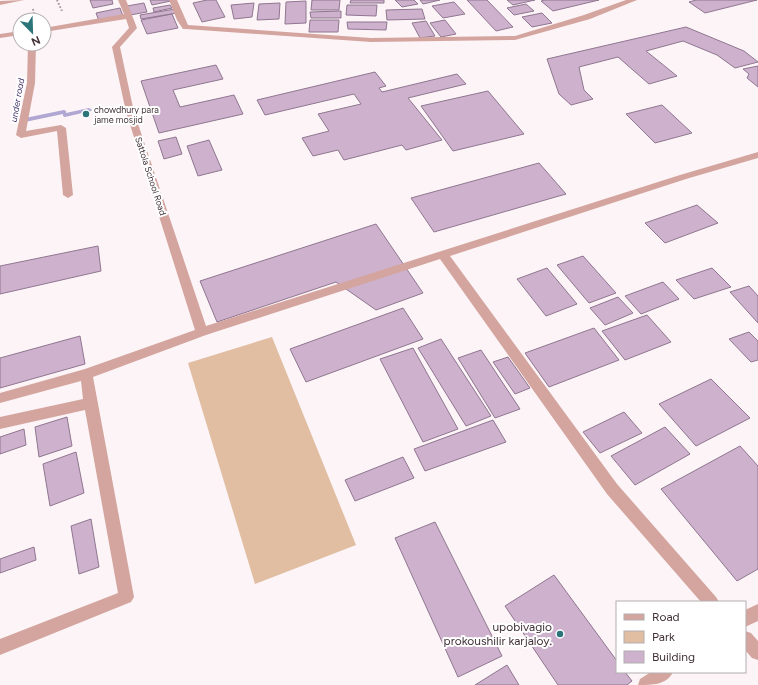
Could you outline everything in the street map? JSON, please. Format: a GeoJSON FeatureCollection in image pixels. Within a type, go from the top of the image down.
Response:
{"type":"FeatureCollection","features":[{"type":"Feature","properties":{"kind":"street"},"geometry":{"type":"LineString","coordinates":[[0,3],[20,0]]}},
{"type":"Feature","properties":{"kind":"street","name":"Sattola School Road"},"geometry":{"type":"LineString","coordinates":[[122,0],[133,28],[116,47],[130,112],[202,332]]}},
{"type":"Feature","properties":{"kind":"street"},"geometry":{"type":"LineString","coordinates":[[173,0],[186,28],[371,40],[515,38],[587,17],[632,0]]}},
{"type":"Feature","properties":{"kind":"street"},"geometry":{"type":"LineString","coordinates":[[52,29],[128,16]]}},
{"type":"Feature","properties":{"kind":"street"},"geometry":{"type":"LineString","coordinates":[[0,36],[12,34]]}},
{"type":"Feature","properties":{"kind":"street"},"geometry":{"type":"LineString","coordinates":[[32,52],[31,83],[21,135],[61,128],[68,195]]}},
{"type":"Feature","properties":{"kind":"street"},"geometry":{"type":"LineString","coordinates":[[0,398],[86,374],[202,332],[683,177],[758,155]]}},
{"type":"Feature","properties":{"kind":"street"},"geometry":{"type":"LineString","coordinates":[[443,255],[612,489],[710,601]]}},
{"type":"Feature","properties":{"kind":"street"},"geometry":{"type":"LineString","coordinates":[[0,647],[126,597],[86,374]]}},
{"type":"Feature","properties":{"kind":"street"},"geometry":{"type":"LineString","coordinates":[[0,423],[90,403]]}},
{"type":"Feature","properties":{"kind":"street"},"geometry":{"type":"LineString","coordinates":[[746,618],[758,612]]}},
{"type":"Feature","properties":{"kind":"street"},"geometry":{"type":"LineString","coordinates":[[746,640],[758,652]]}},
{"type":"Feature","properties":{"kind":"street"},"geometry":{"type":"LineString","coordinates":[[646,685],[664,673]]}},
{"type":"Feature","properties":{"kind":"green space"},"geometry":{"type":"Polygon","coordinates":[[[272,337],[356,545],[255,584],[188,363],[272,337]]]}},
{"type":"Feature","properties":{"kind":"building"},"geometry":{"type":"Polygon","coordinates":[[[90,0],[112,0],[113,4],[93,8],[90,0]]]}},
{"type":"Feature","properties":{"kind":"building"},"geometry":{"type":"Polygon","coordinates":[[[150,0],[170,0],[171,1],[152,5],[150,0]]]}},
{"type":"Feature","properties":{"kind":"building"},"geometry":{"type":"Polygon","coordinates":[[[216,0],[225,17],[202,22],[193,3],[216,0]]]}},
{"type":"Feature","properties":{"kind":"building"},"geometry":{"type":"Polygon","coordinates":[[[312,0],[340,0],[339,10],[311,10],[312,0]]]}},
{"type":"Feature","properties":{"kind":"building"},"geometry":{"type":"Polygon","coordinates":[[[351,0],[384,0],[384,3],[350,3],[351,0]]]}},
{"type":"Feature","properties":{"kind":"building"},"geometry":{"type":"Polygon","coordinates":[[[395,0],[414,0],[418,4],[402,7],[395,0]]]}},
{"type":"Feature","properties":{"kind":"building"},"geometry":{"type":"Polygon","coordinates":[[[420,0],[440,0],[423,4],[420,0]]]}},
{"type":"Feature","properties":{"kind":"building"},"geometry":{"type":"Polygon","coordinates":[[[467,0],[487,0],[513,27],[496,31],[467,0]]]}},
{"type":"Feature","properties":{"kind":"building"},"geometry":{"type":"Polygon","coordinates":[[[507,0],[535,0],[513,5],[507,0]]]}},
{"type":"Feature","properties":{"kind":"building"},"geometry":{"type":"Polygon","coordinates":[[[599,0],[553,11],[541,1],[599,0]]]}},
{"type":"Feature","properties":{"kind":"building"},"geometry":{"type":"Polygon","coordinates":[[[696,0],[757,0],[705,13],[689,2],[696,0]]]}},
{"type":"Feature","properties":{"kind":"building"},"geometry":{"type":"Polygon","coordinates":[[[306,1],[306,23],[285,24],[286,2],[306,1]]]}},
{"type":"Feature","properties":{"kind":"building"},"geometry":{"type":"Polygon","coordinates":[[[454,2],[465,14],[443,18],[432,6],[454,2]]]}},
{"type":"Feature","properties":{"kind":"building"},"geometry":{"type":"Polygon","coordinates":[[[144,3],[147,12],[130,15],[127,6],[144,3]]]}},
{"type":"Feature","properties":{"kind":"building"},"geometry":{"type":"Polygon","coordinates":[[[254,3],[252,17],[234,19],[231,5],[254,3]]]}},
{"type":"Feature","properties":{"kind":"building"},"geometry":{"type":"Polygon","coordinates":[[[280,3],[279,19],[257,20],[259,4],[280,3]]]}},
{"type":"Feature","properties":{"kind":"building"},"geometry":{"type":"Polygon","coordinates":[[[526,4],[534,11],[514,15],[507,8],[526,4]]]}},
{"type":"Feature","properties":{"kind":"building"},"geometry":{"type":"Polygon","coordinates":[[[170,5],[172,8],[154,12],[153,8],[170,5]]]}},
{"type":"Feature","properties":{"kind":"building"},"geometry":{"type":"Polygon","coordinates":[[[347,5],[377,5],[376,16],[346,15],[347,5]]]}},
{"type":"Feature","properties":{"kind":"building"},"geometry":{"type":"Polygon","coordinates":[[[120,8],[123,16],[99,21],[96,13],[120,8]]]}},
{"type":"Feature","properties":{"kind":"building"},"geometry":{"type":"Polygon","coordinates":[[[175,9],[177,13],[141,19],[140,15],[175,9]]]}},
{"type":"Feature","properties":{"kind":"building"},"geometry":{"type":"Polygon","coordinates":[[[422,9],[425,19],[387,20],[386,10],[422,9]]]}},
{"type":"Feature","properties":{"kind":"building"},"geometry":{"type":"Polygon","coordinates":[[[341,11],[341,18],[311,18],[310,12],[341,11]]]}},
{"type":"Feature","properties":{"kind":"building"},"geometry":{"type":"Polygon","coordinates":[[[542,13],[552,23],[532,27],[522,17],[542,13]]]}},
{"type":"Feature","properties":{"kind":"building"},"geometry":{"type":"Polygon","coordinates":[[[172,14],[178,28],[147,34],[141,20],[172,14]]]}},
{"type":"Feature","properties":{"kind":"building"},"geometry":{"type":"Polygon","coordinates":[[[310,20],[339,20],[338,32],[309,32],[310,20]]]}},
{"type":"Feature","properties":{"kind":"building"},"geometry":{"type":"Polygon","coordinates":[[[445,20],[456,34],[441,37],[430,23],[445,20]]]}},
{"type":"Feature","properties":{"kind":"building"},"geometry":{"type":"Polygon","coordinates":[[[426,21],[435,36],[420,38],[412,23],[426,21]]]}},
{"type":"Feature","properties":{"kind":"building"},"geometry":{"type":"Polygon","coordinates":[[[347,22],[387,22],[386,30],[348,29],[347,22]]]}},
{"type":"Feature","properties":{"kind":"building"},"geometry":{"type":"Polygon","coordinates":[[[686,27],[744,51],[758,62],[735,68],[717,55],[683,41],[646,51],[677,76],[649,84],[618,57],[579,67],[584,90],[593,99],[571,105],[559,94],[547,59],[686,27]]]}},
{"type":"Feature","properties":{"kind":"building"},"geometry":{"type":"Polygon","coordinates":[[[216,65],[223,79],[173,90],[180,107],[234,95],[243,114],[159,133],[141,81],[216,65]]]}},
{"type":"Feature","properties":{"kind":"building"},"geometry":{"type":"Polygon","coordinates":[[[758,66],[758,87],[747,78],[749,74],[743,69],[758,66]]]}},
{"type":"Feature","properties":{"kind":"building"},"geometry":{"type":"Polygon","coordinates":[[[375,72],[386,86],[379,88],[382,92],[457,74],[466,84],[408,98],[442,140],[406,150],[402,145],[344,160],[338,150],[313,156],[302,138],[329,131],[318,114],[361,104],[354,94],[265,115],[257,100],[375,72]]]}},
{"type":"Feature","properties":{"kind":"building"},"geometry":{"type":"Polygon","coordinates":[[[488,91],[524,134],[453,151],[421,106],[488,91]]]}},
{"type":"Feature","properties":{"kind":"building"},"geometry":{"type":"Polygon","coordinates":[[[662,105],[692,133],[655,143],[626,114],[662,105]]]}},
{"type":"Feature","properties":{"kind":"building"},"geometry":{"type":"Polygon","coordinates":[[[176,137],[182,154],[164,159],[158,141],[176,137]]]}},
{"type":"Feature","properties":{"kind":"building"},"geometry":{"type":"Polygon","coordinates":[[[209,140],[222,170],[198,176],[187,146],[209,140]]]}},
{"type":"Feature","properties":{"kind":"building"},"geometry":{"type":"Polygon","coordinates":[[[539,163],[566,194],[434,232],[411,198],[539,163]]]}},
{"type":"Feature","properties":{"kind":"building"},"geometry":{"type":"Polygon","coordinates":[[[697,205],[718,223],[665,243],[645,223],[697,205]]]}},
{"type":"Feature","properties":{"kind":"building"},"geometry":{"type":"Polygon","coordinates":[[[376,224],[423,293],[376,310],[336,282],[217,322],[200,281],[376,224]]]}},
{"type":"Feature","properties":{"kind":"building"},"geometry":{"type":"Polygon","coordinates":[[[98,246],[101,271],[0,294],[0,266],[98,246]]]}},
{"type":"Feature","properties":{"kind":"building"},"geometry":{"type":"Polygon","coordinates":[[[583,256],[616,293],[589,303],[557,265],[583,256]]]}},
{"type":"Feature","properties":{"kind":"building"},"geometry":{"type":"Polygon","coordinates":[[[547,268],[577,304],[546,316],[517,279],[547,268]]]}},
{"type":"Feature","properties":{"kind":"building"},"geometry":{"type":"Polygon","coordinates":[[[712,268],[731,287],[694,299],[676,280],[712,268]]]}},
{"type":"Feature","properties":{"kind":"building"},"geometry":{"type":"Polygon","coordinates":[[[663,282],[679,299],[641,314],[625,296],[663,282]]]}},
{"type":"Feature","properties":{"kind":"building"},"geometry":{"type":"Polygon","coordinates":[[[749,286],[758,296],[758,323],[730,292],[749,286]]]}},
{"type":"Feature","properties":{"kind":"building"},"geometry":{"type":"Polygon","coordinates":[[[618,297],[633,313],[605,325],[590,308],[618,297]]]}},
{"type":"Feature","properties":{"kind":"building"},"geometry":{"type":"Polygon","coordinates":[[[403,308],[423,339],[306,382],[290,349],[403,308]]]}},
{"type":"Feature","properties":{"kind":"building"},"geometry":{"type":"Polygon","coordinates":[[[647,315],[671,342],[625,360],[602,331],[647,315]]]}},
{"type":"Feature","properties":{"kind":"building"},"geometry":{"type":"Polygon","coordinates":[[[594,328],[619,360],[549,387],[525,353],[594,328]]]}},
{"type":"Feature","properties":{"kind":"building"},"geometry":{"type":"Polygon","coordinates":[[[749,332],[758,341],[758,360],[751,362],[729,339],[749,332]]]}},
{"type":"Feature","properties":{"kind":"building"},"geometry":{"type":"Polygon","coordinates":[[[80,336],[85,364],[0,388],[0,358],[80,336]]]}},
{"type":"Feature","properties":{"kind":"building"},"geometry":{"type":"Polygon","coordinates":[[[441,339],[491,416],[466,426],[418,348],[441,339]]]}},
{"type":"Feature","properties":{"kind":"building"},"geometry":{"type":"Polygon","coordinates":[[[413,348],[458,429],[423,442],[380,359],[413,348]]]}},
{"type":"Feature","properties":{"kind":"building"},"geometry":{"type":"Polygon","coordinates":[[[481,350],[520,409],[495,418],[458,358],[481,350]]]}},
{"type":"Feature","properties":{"kind":"building"},"geometry":{"type":"Polygon","coordinates":[[[508,357],[530,388],[515,394],[493,362],[508,357]]]}},
{"type":"Feature","properties":{"kind":"building"},"geometry":{"type":"Polygon","coordinates":[[[711,379],[750,418],[696,446],[659,404],[711,379]]]}},
{"type":"Feature","properties":{"kind":"building"},"geometry":{"type":"Polygon","coordinates":[[[624,412],[642,433],[600,453],[583,432],[624,412]]]}},
{"type":"Feature","properties":{"kind":"building"},"geometry":{"type":"Polygon","coordinates":[[[67,417],[72,446],[39,457],[35,427],[67,417]]]}},
{"type":"Feature","properties":{"kind":"building"},"geometry":{"type":"Polygon","coordinates":[[[493,420],[506,442],[425,471],[414,449],[493,420]]]}},
{"type":"Feature","properties":{"kind":"building"},"geometry":{"type":"Polygon","coordinates":[[[665,427],[690,454],[635,485],[611,456],[665,427]]]}},
{"type":"Feature","properties":{"kind":"building"},"geometry":{"type":"Polygon","coordinates":[[[24,429],[26,445],[0,454],[0,437],[24,429]]]}},
{"type":"Feature","properties":{"kind":"building"},"geometry":{"type":"Polygon","coordinates":[[[740,446],[758,466],[758,569],[737,581],[661,489],[740,446]]]}},
{"type":"Feature","properties":{"kind":"building"},"geometry":{"type":"Polygon","coordinates":[[[76,452],[84,493],[50,506],[43,464],[76,452]]]}},
{"type":"Feature","properties":{"kind":"building"},"geometry":{"type":"Polygon","coordinates":[[[403,457],[414,478],[355,501],[345,480],[403,457]]]}},
{"type":"Feature","properties":{"kind":"building"},"geometry":{"type":"Polygon","coordinates":[[[91,519],[99,567],[79,574],[71,526],[91,519]]]}},
{"type":"Feature","properties":{"kind":"building"},"geometry":{"type":"Polygon","coordinates":[[[435,522],[502,656],[458,677],[395,538],[435,522]]]}},
{"type":"Feature","properties":{"kind":"building"},"geometry":{"type":"Polygon","coordinates":[[[34,547],[36,560],[0,573],[0,559],[34,547]]]}},
{"type":"Feature","properties":{"kind":"building","name":"upobivagio prokoushilir karjaloy."},"geometry":{"type":"Polygon","coordinates":[[[554,575],[616,660],[616,673],[626,673],[632,681],[627,685],[558,685],[505,606],[554,575]]]}},
{"type":"Feature","properties":{"kind":"building"},"geometry":{"type":"Polygon","coordinates":[[[507,665],[519,685],[475,685],[507,665]]]}},
{"type":"Feature","properties":{"kind":"waterway"},"geometry":{"type":"LineString","coordinates":[[65,115],[89,110]]}},
{"type":"Feature","properties":{"kind":"waterway"},"geometry":{"type":"LineString","coordinates":[[25,120],[64,112]]}},
{"type":"Feature","properties":{"kind":"place","name":"chowdhury para jame mosjid"},"geometry":{"type":"Point","coordinates":[86,114]}},
{"type":"Feature","properties":{"kind":"place","name":"upobivagio prokoushilir karjaloy."},"geometry":{"type":"Point","coordinates":[560,634]}},
{"type":"Feature","properties":{"kind":"water label","name":"under road"},"geometry":{"type":"Point","coordinates":[17,100]}}]}
